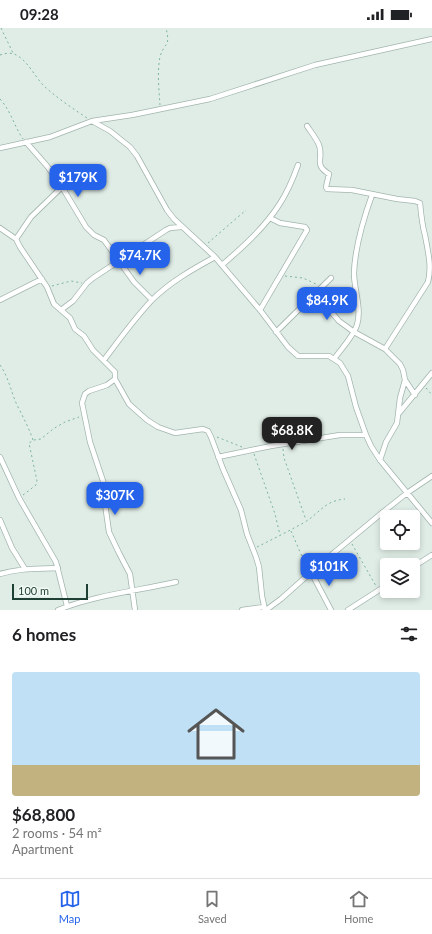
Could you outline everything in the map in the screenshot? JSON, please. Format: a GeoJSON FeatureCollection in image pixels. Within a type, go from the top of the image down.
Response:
{"type":"FeatureCollection","features":[{"type":"Feature","properties":{"kind":"street"},"geometry":{"type":"LineString","coordinates":[[0,148],[50,137],[92,121],[210,99],[315,65],[432,40]]}},
{"type":"Feature","properties":{"kind":"street"},"geometry":{"type":"LineString","coordinates":[[92,121],[130,147],[174,220],[215,257],[260,310],[288,347],[298,356],[322,355],[334,359],[340,363],[348,376],[366,435],[380,460],[432,523]]}},
{"type":"Feature","properties":{"kind":"street"},"geometry":{"type":"LineString","coordinates":[[307,126],[319,146],[320,166],[322,170],[329,174],[326,188],[352,190],[372,195],[419,202],[425,236],[432,261],[431,274],[428,282],[386,350]]}},
{"type":"Feature","properties":{"kind":"street"},"geometry":{"type":"LineString","coordinates":[[26,142],[47,166],[62,187],[86,227],[94,235],[104,240],[134,282],[152,300]]}},
{"type":"Feature","properties":{"kind":"street"},"geometry":{"type":"LineString","coordinates":[[222,265],[246,244],[270,218],[280,204],[298,165]]}},
{"type":"Feature","properties":{"kind":"street"},"geometry":{"type":"LineString","coordinates":[[16,239],[31,217],[62,187]]}},
{"type":"Feature","properties":{"kind":"street"},"geometry":{"type":"LineString","coordinates":[[334,359],[354,332],[358,322],[354,274],[355,264],[360,229],[372,195]]}},
{"type":"Feature","properties":{"kind":"street"},"geometry":{"type":"LineString","coordinates":[[260,310],[307,230],[305,227],[280,223],[270,218]]}},
{"type":"Feature","properties":{"kind":"street"},"geometry":{"type":"LineString","coordinates":[[61,310],[73,301],[87,283],[108,268],[166,230],[170,228],[182,227]]}},
{"type":"Feature","properties":{"kind":"street"},"geometry":{"type":"LineString","coordinates":[[0,228],[16,239],[48,287],[54,304],[70,318],[75,329],[84,336],[93,350],[115,372],[115,379],[129,404],[147,420],[158,427],[175,433],[203,429],[209,434],[237,501],[253,549],[258,567],[265,609]]}},
{"type":"Feature","properties":{"kind":"street"},"geometry":{"type":"LineString","coordinates":[[104,360],[152,300],[180,279],[215,257]]}},
{"type":"Feature","properties":{"kind":"street"},"geometry":{"type":"LineString","coordinates":[[276,332],[331,278]]}},
{"type":"Feature","properties":{"kind":"street"},"geometry":{"type":"LineString","coordinates":[[0,300],[42,279]]}},
{"type":"Feature","properties":{"kind":"street"},"geometry":{"type":"LineString","coordinates":[[315,293],[334,316],[345,326],[386,350],[400,364],[405,380],[415,395]]}},
{"type":"Feature","properties":{"kind":"street"},"geometry":{"type":"LineString","coordinates":[[398,414],[432,373]]}},
{"type":"Feature","properties":{"kind":"street"},"geometry":{"type":"LineString","coordinates":[[115,379],[107,385],[94,389],[85,394],[82,403],[90,442],[105,487],[105,504],[109,532],[130,574],[134,591],[135,610]]}},
{"type":"Feature","properties":{"kind":"street"},"geometry":{"type":"LineString","coordinates":[[380,460],[386,442],[397,423],[400,398],[405,380]]}},
{"type":"Feature","properties":{"kind":"street"},"geometry":{"type":"LineString","coordinates":[[218,457],[282,444],[340,435],[366,435]]}},
{"type":"Feature","properties":{"kind":"street"},"geometry":{"type":"LineString","coordinates":[[0,457],[19,498],[58,568],[67,606]]}},
{"type":"Feature","properties":{"kind":"street"},"geometry":{"type":"LineString","coordinates":[[242,610],[265,609],[282,599],[310,573],[407,493],[432,476]]}},
{"type":"Feature","properties":{"kind":"street"},"geometry":{"type":"LineString","coordinates":[[0,520],[12,548],[25,569]]}},
{"type":"Feature","properties":{"kind":"street"},"geometry":{"type":"LineString","coordinates":[[420,563],[432,555]]}},
{"type":"Feature","properties":{"kind":"street"},"geometry":{"type":"LineString","coordinates":[[0,574],[12,570],[58,568]]}},
{"type":"Feature","properties":{"kind":"street"},"geometry":{"type":"LineString","coordinates":[[310,573],[331,610]]}},
{"type":"Feature","properties":{"kind":"street"},"geometry":{"type":"LineString","coordinates":[[58,610],[67,606],[101,597],[176,582]]}},
{"type":"Feature","properties":{"kind":"street"},"geometry":{"type":"LineString","coordinates":[[348,610],[379,590]]}},
{"type":"Feature","properties":{"kind":"path"},"geometry":{"type":"LineString","coordinates":[[1,28],[13,53]]}},
{"type":"Feature","properties":{"kind":"path"},"geometry":{"type":"LineString","coordinates":[[160,109],[160,57],[168,43],[166,28]]}},
{"type":"Feature","properties":{"kind":"path"},"geometry":{"type":"LineString","coordinates":[[0,55],[4,53],[13,53],[19,56],[44,86],[71,108],[92,121]]}},
{"type":"Feature","properties":{"kind":"path"},"geometry":{"type":"LineString","coordinates":[[0,99],[9,110],[17,131],[26,142]]}},
{"type":"Feature","properties":{"kind":"path"},"geometry":{"type":"LineString","coordinates":[[204,246],[246,210]]}},
{"type":"Feature","properties":{"kind":"path"},"geometry":{"type":"LineString","coordinates":[[280,275],[303,278],[321,287]]}},
{"type":"Feature","properties":{"kind":"path"},"geometry":{"type":"LineString","coordinates":[[48,287],[71,281],[87,283]]}},
{"type":"Feature","properties":{"kind":"path"},"geometry":{"type":"LineString","coordinates":[[0,365],[7,376],[17,405],[34,440]]}},
{"type":"Feature","properties":{"kind":"path"},"geometry":{"type":"LineString","coordinates":[[423,385],[432,395]]}},
{"type":"Feature","properties":{"kind":"path"},"geometry":{"type":"LineString","coordinates":[[19,498],[36,485],[37,481],[29,443],[34,440],[41,439],[53,429],[65,422],[84,416]]}},
{"type":"Feature","properties":{"kind":"path"},"geometry":{"type":"LineString","coordinates":[[209,434],[251,450],[275,514],[280,535]]}},
{"type":"Feature","properties":{"kind":"path"},"geometry":{"type":"LineString","coordinates":[[282,444],[284,458],[307,521]]}},
{"type":"Feature","properties":{"kind":"path"},"geometry":{"type":"LineString","coordinates":[[253,549],[307,521],[329,503],[336,500],[345,500]]}},
{"type":"Feature","properties":{"kind":"path"},"geometry":{"type":"LineString","coordinates":[[290,530],[310,573]]}},
{"type":"Feature","properties":{"kind":"path"},"geometry":{"type":"LineString","coordinates":[[349,541],[379,590]]}}]}
